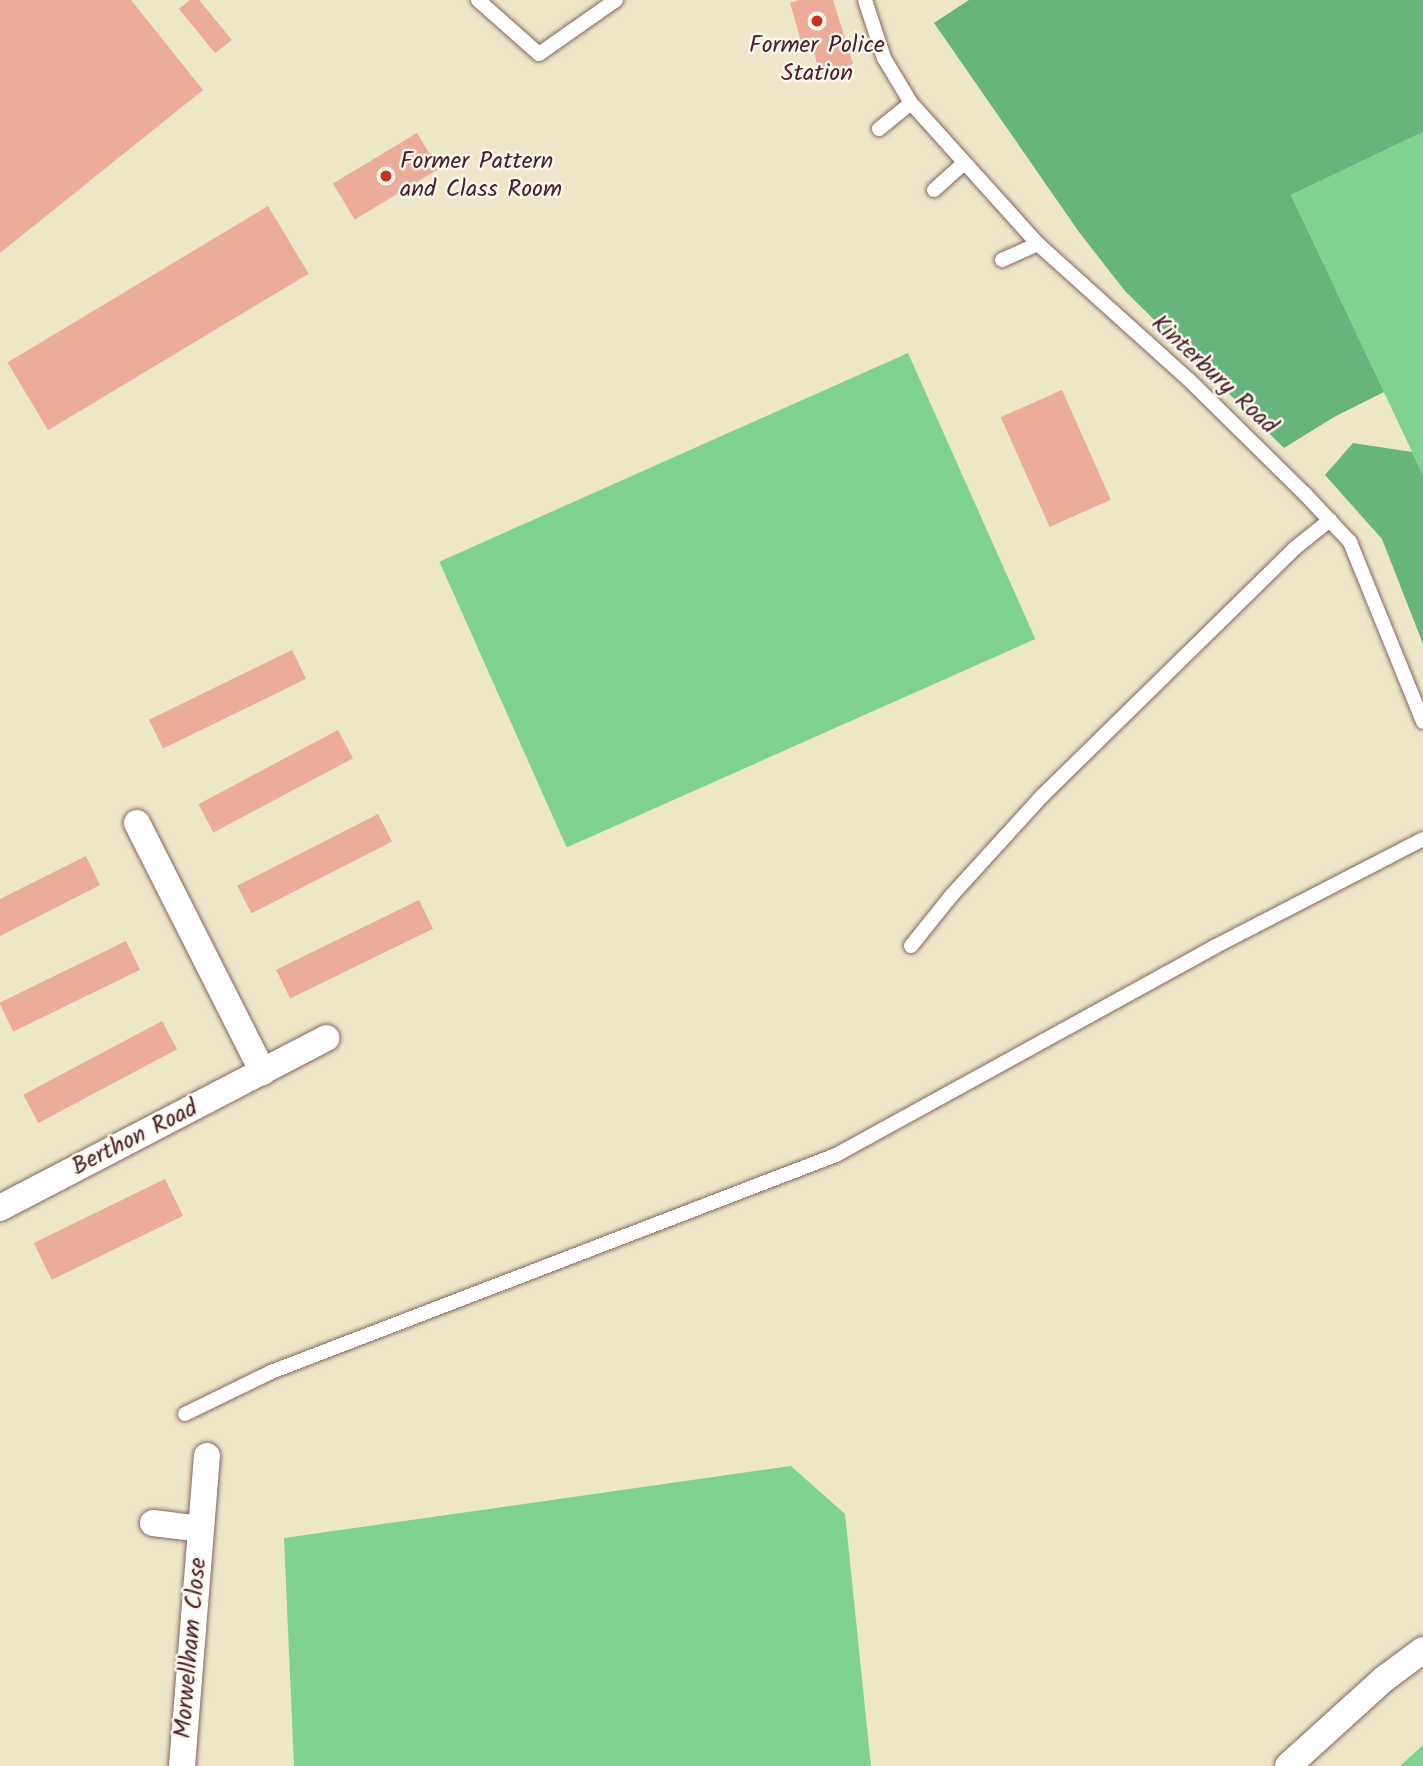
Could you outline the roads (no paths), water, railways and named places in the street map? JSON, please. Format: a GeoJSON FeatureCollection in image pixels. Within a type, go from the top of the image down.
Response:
{"type":"FeatureCollection","features":[{"type":"Feature","properties":{"kind":"street"},"geometry":{"type":"LineString","coordinates":[[137,823],[263,1072]]}},
{"type":"Feature","properties":{"kind":"street","name":"Berthon Road"},"geometry":{"type":"LineString","coordinates":[[2,1201],[326,1038]]}},
{"type":"Feature","properties":{"kind":"street","name":"Morwellham Close"},"geometry":{"type":"LineString","coordinates":[[181,1766],[207,1456]]}},
{"type":"Feature","properties":{"kind":"street","name":"Morwellham Close"},"geometry":{"type":"LineString","coordinates":[[153,1523],[201,1529]]}},
{"type":"Feature","properties":{"kind":"street"},"geometry":{"type":"LineString","coordinates":[[1288,1766],[1384,1679],[1423,1650]]}},
{"type":"Feature","properties":{"kind":"lane"},"geometry":{"type":"LineString","coordinates":[[478,0],[538,54],[616,0]]}},
{"type":"Feature","properties":{"kind":"lane","name":"Kinterbury Road"},"geometry":{"type":"LineString","coordinates":[[865,0],[884,58],[911,103],[964,163],[1038,244],[1189,380],[1350,542],[1423,722]]}},
{"type":"Feature","properties":{"kind":"lane"},"geometry":{"type":"LineString","coordinates":[[879,129],[911,103]]}},
{"type":"Feature","properties":{"kind":"lane"},"geometry":{"type":"LineString","coordinates":[[934,190],[964,163]]}},
{"type":"Feature","properties":{"kind":"lane"},"geometry":{"type":"LineString","coordinates":[[1002,260],[1038,244]]}},
{"type":"Feature","properties":{"kind":"lane"},"geometry":{"type":"LineString","coordinates":[[912,946],[951,897],[1043,794],[1295,548],[1330,520]]}},
{"type":"Feature","properties":{"kind":"lane"},"geometry":{"type":"LineString","coordinates":[[185,1414],[271,1372],[836,1155],[1214,947],[1423,839]]}},
{"type":"Feature","properties":{"kind":"place","name":"Former Police Station"},"geometry":{"type":"Point","coordinates":[817,21]}},
{"type":"Feature","properties":{"kind":"place","name":"Former Pattern and Class Room"},"geometry":{"type":"Point","coordinates":[386,176]}}]}
